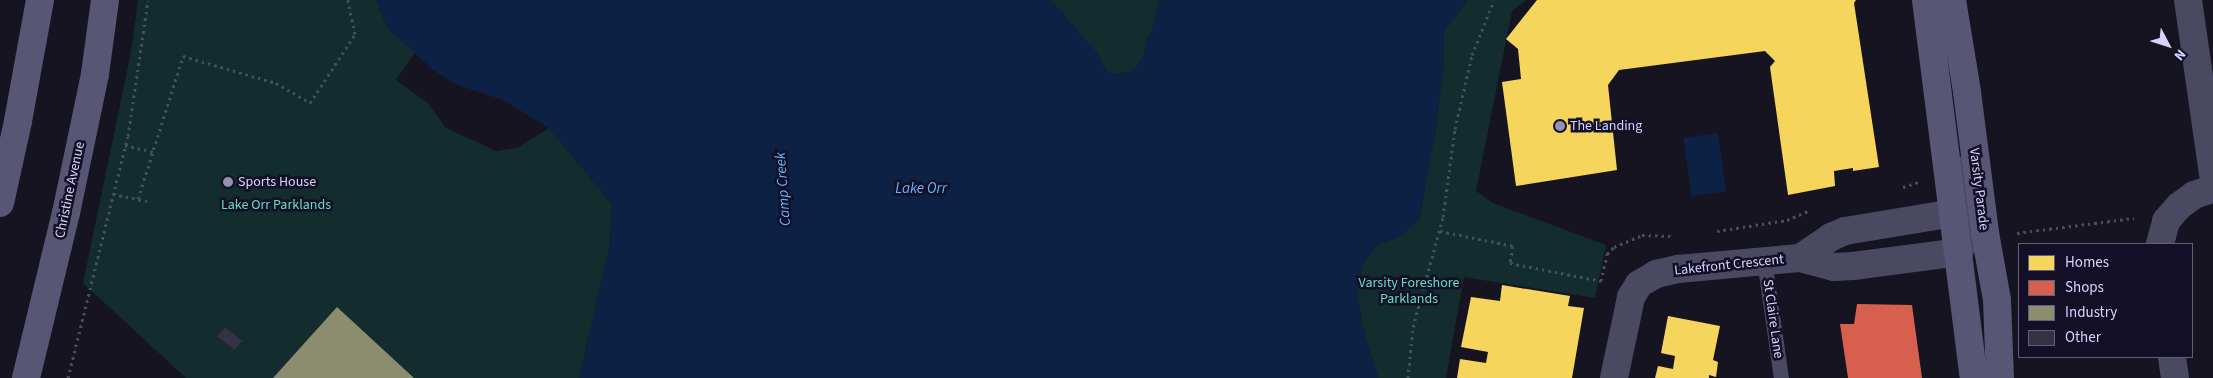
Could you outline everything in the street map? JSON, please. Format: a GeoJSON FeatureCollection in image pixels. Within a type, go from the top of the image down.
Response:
{"type":"FeatureCollection","features":[{"type":"Feature","properties":{"kind":"street"},"geometry":{"type":"LineString","coordinates":[[0,203],[18,121],[40,0]]}},
{"type":"Feature","properties":{"kind":"street","name":"Christine Avenue"},"geometry":{"type":"LineString","coordinates":[[26,378],[66,213],[94,74],[105,0]]}},
{"type":"Feature","properties":{"kind":"street","name":"Varsity Parade"},"geometry":{"type":"LineString","coordinates":[[1926,0],[1960,233],[1974,378]]}},
{"type":"Feature","properties":{"kind":"street","name":"Varsity Parade"},"geometry":{"type":"LineString","coordinates":[[1952,0],[1997,300],[2000,378]]}},
{"type":"Feature","properties":{"kind":"street"},"geometry":{"type":"LineString","coordinates":[[2188,0],[2213,174]]}},
{"type":"Feature","properties":{"kind":"street"},"geometry":{"type":"LineString","coordinates":[[1959,50],[1951,70],[1968,206],[1960,233],[1990,262]]}},
{"type":"Feature","properties":{"kind":"street"},"geometry":{"type":"LineString","coordinates":[[2163,233],[2179,206],[2194,195],[2213,189]]}},
{"type":"Feature","properties":{"kind":"street","name":"Lakefront Crescent"},"geometry":{"type":"LineString","coordinates":[[1800,258],[1831,237],[1845,231],[1960,233]]}},
{"type":"Feature","properties":{"kind":"street","name":"Lakefront Crescent"},"geometry":{"type":"LineString","coordinates":[[1614,378],[1631,297],[1639,284],[1656,274],[1678,269],[1800,258],[1834,267],[1960,233]]}},
{"type":"Feature","properties":{"kind":"street"},"geometry":{"type":"LineString","coordinates":[[2172,358],[2175,378]]}},
{"type":"Feature","properties":{"kind":"lane","name":"St Claire Lane"},"geometry":{"type":"LineString","coordinates":[[1764,260],[1781,378]]}},
{"type":"Feature","properties":{"kind":"path"},"geometry":{"type":"LineString","coordinates":[[68,378],[125,145],[138,75],[148,0]]}},
{"type":"Feature","properties":{"kind":"path"},"geometry":{"type":"LineString","coordinates":[[138,199],[183,56],[276,83],[310,102],[355,34],[348,0]]}},
{"type":"Feature","properties":{"kind":"path"},"geometry":{"type":"LineString","coordinates":[[1408,378],[1412,326],[1440,231],[1455,129],[1472,55],[1494,0]]}},
{"type":"Feature","properties":{"kind":"path"},"geometry":{"type":"LineString","coordinates":[[125,145],[153,152]]}},
{"type":"Feature","properties":{"kind":"path"},"geometry":{"type":"LineString","coordinates":[[1902,188],[1919,182]]}},
{"type":"Feature","properties":{"kind":"path"},"geometry":{"type":"LineString","coordinates":[[113,194],[147,201]]}},
{"type":"Feature","properties":{"kind":"path"},"geometry":{"type":"LineString","coordinates":[[1710,233],[1787,220],[1817,208]]}},
{"type":"Feature","properties":{"kind":"path"},"geometry":{"type":"LineString","coordinates":[[2016,233],[2144,216],[2163,233]]}},
{"type":"Feature","properties":{"kind":"path"},"geometry":{"type":"LineString","coordinates":[[1440,231],[1513,246],[1510,263],[1601,281]]}},
{"type":"Feature","properties":{"kind":"path"},"geometry":{"type":"LineString","coordinates":[[1600,289],[1607,254],[1614,247],[1642,235],[1682,236]]}},
{"type":"Feature","properties":{"kind":"green space","name":"Lake Orr Parklands"},"geometry":{"type":"Polygon","coordinates":[[[138,0],[376,0],[387,27],[415,52],[396,80],[428,103],[446,128],[496,151],[517,148],[549,128],[612,204],[610,245],[579,378],[186,378],[83,283],[131,52],[138,0]]]}},
{"type":"Feature","properties":{"kind":"green space"},"geometry":{"type":"Polygon","coordinates":[[[1051,0],[1159,0],[1153,28],[1146,41],[1143,59],[1130,72],[1108,74],[1097,54],[1051,0]]]}},
{"type":"Feature","properties":{"kind":"green space","name":"Varsity Foreshore Parklands"},"geometry":{"type":"Polygon","coordinates":[[[1467,0],[1526,0],[1512,11],[1476,191],[1493,203],[1606,245],[1595,298],[1464,277],[1446,378],[1378,378],[1363,328],[1357,290],[1363,264],[1378,244],[1399,237],[1419,220],[1435,133],[1443,70],[1444,32],[1467,0]]]}},
{"type":"Feature","properties":{"kind":"water","name":"Lake Orr"},"geometry":{"type":"Polygon","coordinates":[[[376,0],[1051,0],[1098,54],[1108,74],[1130,72],[1143,59],[1146,41],[1153,28],[1159,0],[1467,0],[1444,32],[1443,70],[1435,133],[1419,220],[1399,237],[1378,244],[1363,264],[1357,290],[1363,328],[1378,378],[579,378],[610,245],[612,204],[549,128],[503,100],[455,84],[433,70],[387,27],[376,0]]]}},
{"type":"Feature","properties":{"kind":"water"},"geometry":{"type":"Polygon","coordinates":[[[1718,133],[1726,191],[1692,196],[1683,138],[1718,133]]]}},
{"type":"Feature","properties":{"kind":"building: Homes","name":"The Landing"},"geometry":{"type":"Polygon","coordinates":[[[1537,0],[1856,0],[1854,3],[1879,167],[1853,171],[1853,168],[1834,171],[1835,186],[1788,195],[1770,67],[1775,61],[1765,51],[1619,70],[1608,85],[1617,170],[1516,186],[1502,82],[1521,79],[1518,49],[1506,39],[1537,0]]]}},
{"type":"Feature","properties":{"kind":"building: Homes"},"geometry":{"type":"Polygon","coordinates":[[[1502,285],[1570,296],[1568,306],[1584,308],[1572,378],[1457,378],[1460,359],[1486,363],[1488,352],[1461,347],[1471,297],[1500,301],[1502,285]]]}},
{"type":"Feature","properties":{"kind":"building: Homes"},"geometry":{"type":"Polygon","coordinates":[[[1668,316],[1720,326],[1713,360],[1718,362],[1716,377],[1709,375],[1709,378],[1655,378],[1658,366],[1673,369],[1675,356],[1661,353],[1668,316]]]}},
{"type":"Feature","properties":{"kind":"building: Shops"},"geometry":{"type":"Polygon","coordinates":[[[1857,304],[1912,305],[1922,378],[1848,378],[1840,324],[1854,324],[1857,304]]]}},
{"type":"Feature","properties":{"kind":"building: Industry"},"geometry":{"type":"Polygon","coordinates":[[[337,307],[414,378],[273,378],[337,307]]]}},
{"type":"Feature","properties":{"kind":"building: Other"},"geometry":{"type":"Polygon","coordinates":[[[225,327],[242,341],[235,350],[217,336],[225,327]]]}},
{"type":"Feature","properties":{"kind":"place","name":"The Landing"},"geometry":{"type":"Point","coordinates":[1560,126]}},
{"type":"Feature","properties":{"kind":"place","name":"Sports House"},"geometry":{"type":"Point","coordinates":[228,182]}},
{"type":"Feature","properties":{"kind":"water label","name":"Camp Creek"},"geometry":{"type":"Point","coordinates":[783,189]}}]}
